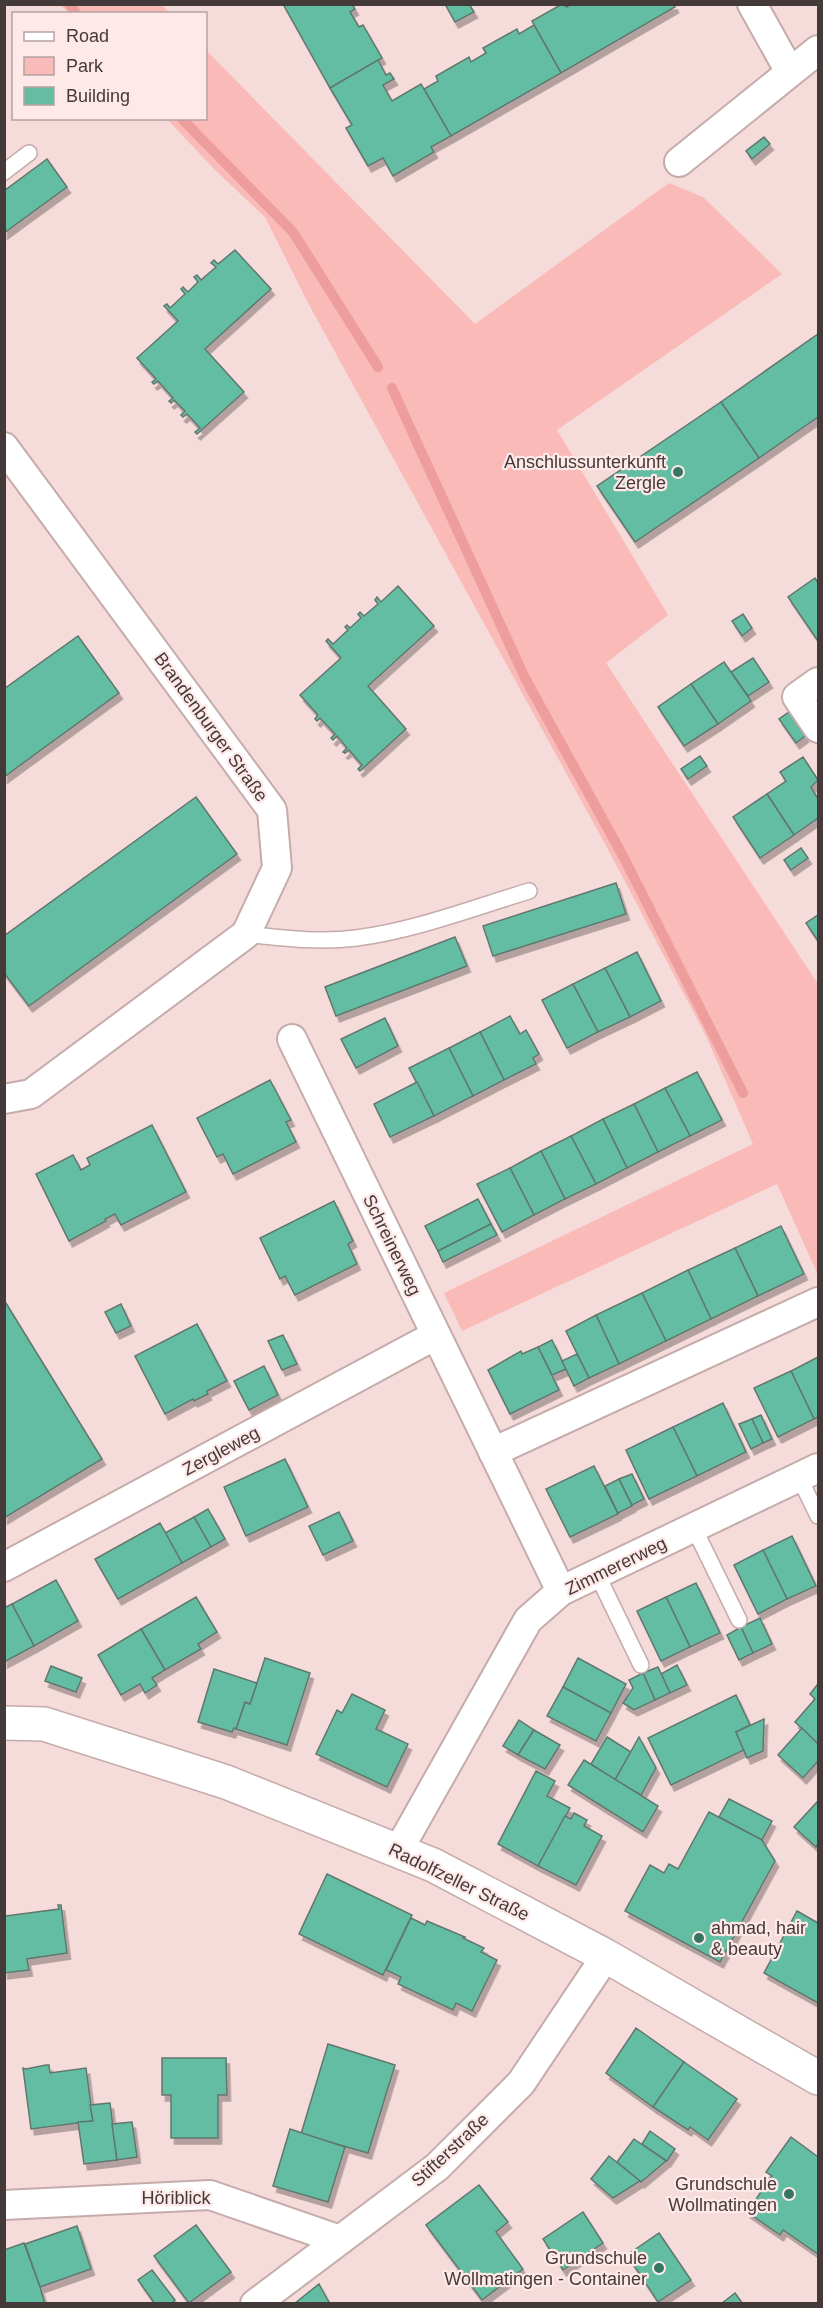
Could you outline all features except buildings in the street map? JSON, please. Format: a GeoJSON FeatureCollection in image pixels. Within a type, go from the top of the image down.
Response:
{"type":"FeatureCollection","features":[{"type":"Feature","properties":{"kind":"main road","name":"Radolfzeller Straße"},"geometry":{"type":"LineString","coordinates":[[4,1723],[44,1724],[226,1782],[433,1865],[606,1956],[819,2078]]}},
{"type":"Feature","properties":{"kind":"street"},"geometry":{"type":"LineString","coordinates":[[752,4],[790,72]]}},
{"type":"Feature","properties":{"kind":"street"},"geometry":{"type":"LineString","coordinates":[[679,162],[819,50]]}},
{"type":"Feature","properties":{"kind":"street","name":"Brandenburger Straße"},"geometry":{"type":"LineString","coordinates":[[4,447],[272,810],[277,868],[246,934],[31,1094],[4,1099]]}},
{"type":"Feature","properties":{"kind":"street"},"geometry":{"type":"LineString","coordinates":[[819,682],[797,698],[819,728]]}},
{"type":"Feature","properties":{"kind":"street","name":"Schreinerweg"},"geometry":{"type":"LineString","coordinates":[[292,1039],[561,1591]]}},
{"type":"Feature","properties":{"kind":"street"},"geometry":{"type":"LineString","coordinates":[[493,1452],[819,1302]]}},
{"type":"Feature","properties":{"kind":"street","name":"Zergleweg"},"geometry":{"type":"LineString","coordinates":[[4,1567],[436,1335]]}},
{"type":"Feature","properties":{"kind":"street","name":"Zimmererweg"},"geometry":{"type":"LineString","coordinates":[[398,1851],[528,1620],[561,1591],[809,1473]]}},
{"type":"Feature","properties":{"kind":"street"},"geometry":{"type":"LineString","coordinates":[[4,1708],[44,1724]]}},
{"type":"Feature","properties":{"kind":"street","name":"Stifterstraße"},"geometry":{"type":"LineString","coordinates":[[255,2304],[437,2167],[521,2083],[606,1956]]}},
{"type":"Feature","properties":{"kind":"street","name":"Höriblick"},"geometry":{"type":"LineString","coordinates":[[4,2205],[210,2195],[340,2240]]}},
{"type":"Feature","properties":{"kind":"lane"},"geometry":{"type":"LineString","coordinates":[[4,172],[29,153]]}},
{"type":"Feature","properties":{"kind":"lane"},"geometry":{"type":"LineString","coordinates":[[246,934],[297,940],[355,938],[395,931],[529,891]]}},
{"type":"Feature","properties":{"kind":"lane"},"geometry":{"type":"LineString","coordinates":[[809,1473],[819,1516]]}},
{"type":"Feature","properties":{"kind":"lane"},"geometry":{"type":"LineString","coordinates":[[694,1528],[739,1620]]}},
{"type":"Feature","properties":{"kind":"lane"},"geometry":{"type":"LineString","coordinates":[[597,1574],[641,1665]]}},
{"type":"Feature","properties":{"kind":"green space"},"geometry":{"type":"Polygon","coordinates":[[[60,5],[162,5],[169,12],[68,12],[60,5]]]}},
{"type":"Feature","properties":{"kind":"green space"},"geometry":{"type":"Polygon","coordinates":[[[207,51],[475,324],[669,183],[703,197],[782,274],[557,430],[668,615],[606,663],[818,984],[818,1275],[777,1184],[462,1331],[444,1293],[753,1144],[706,1036],[610,853],[307,301],[265,217],[216,171],[168,120],[207,120],[207,51]]]}},
{"type":"Feature","properties":{"kind":"waterway"},"geometry":{"type":"LineString","coordinates":[[69,4],[75,12]]}},
{"type":"Feature","properties":{"kind":"waterway"},"geometry":{"type":"LineString","coordinates":[[183,120],[293,232],[378,367]]}},
{"type":"Feature","properties":{"kind":"waterway"},"geometry":{"type":"LineString","coordinates":[[392,388],[525,678],[623,856],[743,1093]]}},
{"type":"Feature","properties":{"kind":"place","name":"Anschlussunterkunft Zergle"},"geometry":{"type":"Point","coordinates":[678,472]}},
{"type":"Feature","properties":{"kind":"place","name":"ahmad, hair & beauty"},"geometry":{"type":"Point","coordinates":[699,1938]}},
{"type":"Feature","properties":{"kind":"place","name":"Grundschule Wollmatingen"},"geometry":{"type":"Point","coordinates":[789,2194]}},
{"type":"Feature","properties":{"kind":"place","name":"Grundschule Wollmatingen - Container"},"geometry":{"type":"Point","coordinates":[659,2268]}}]}
